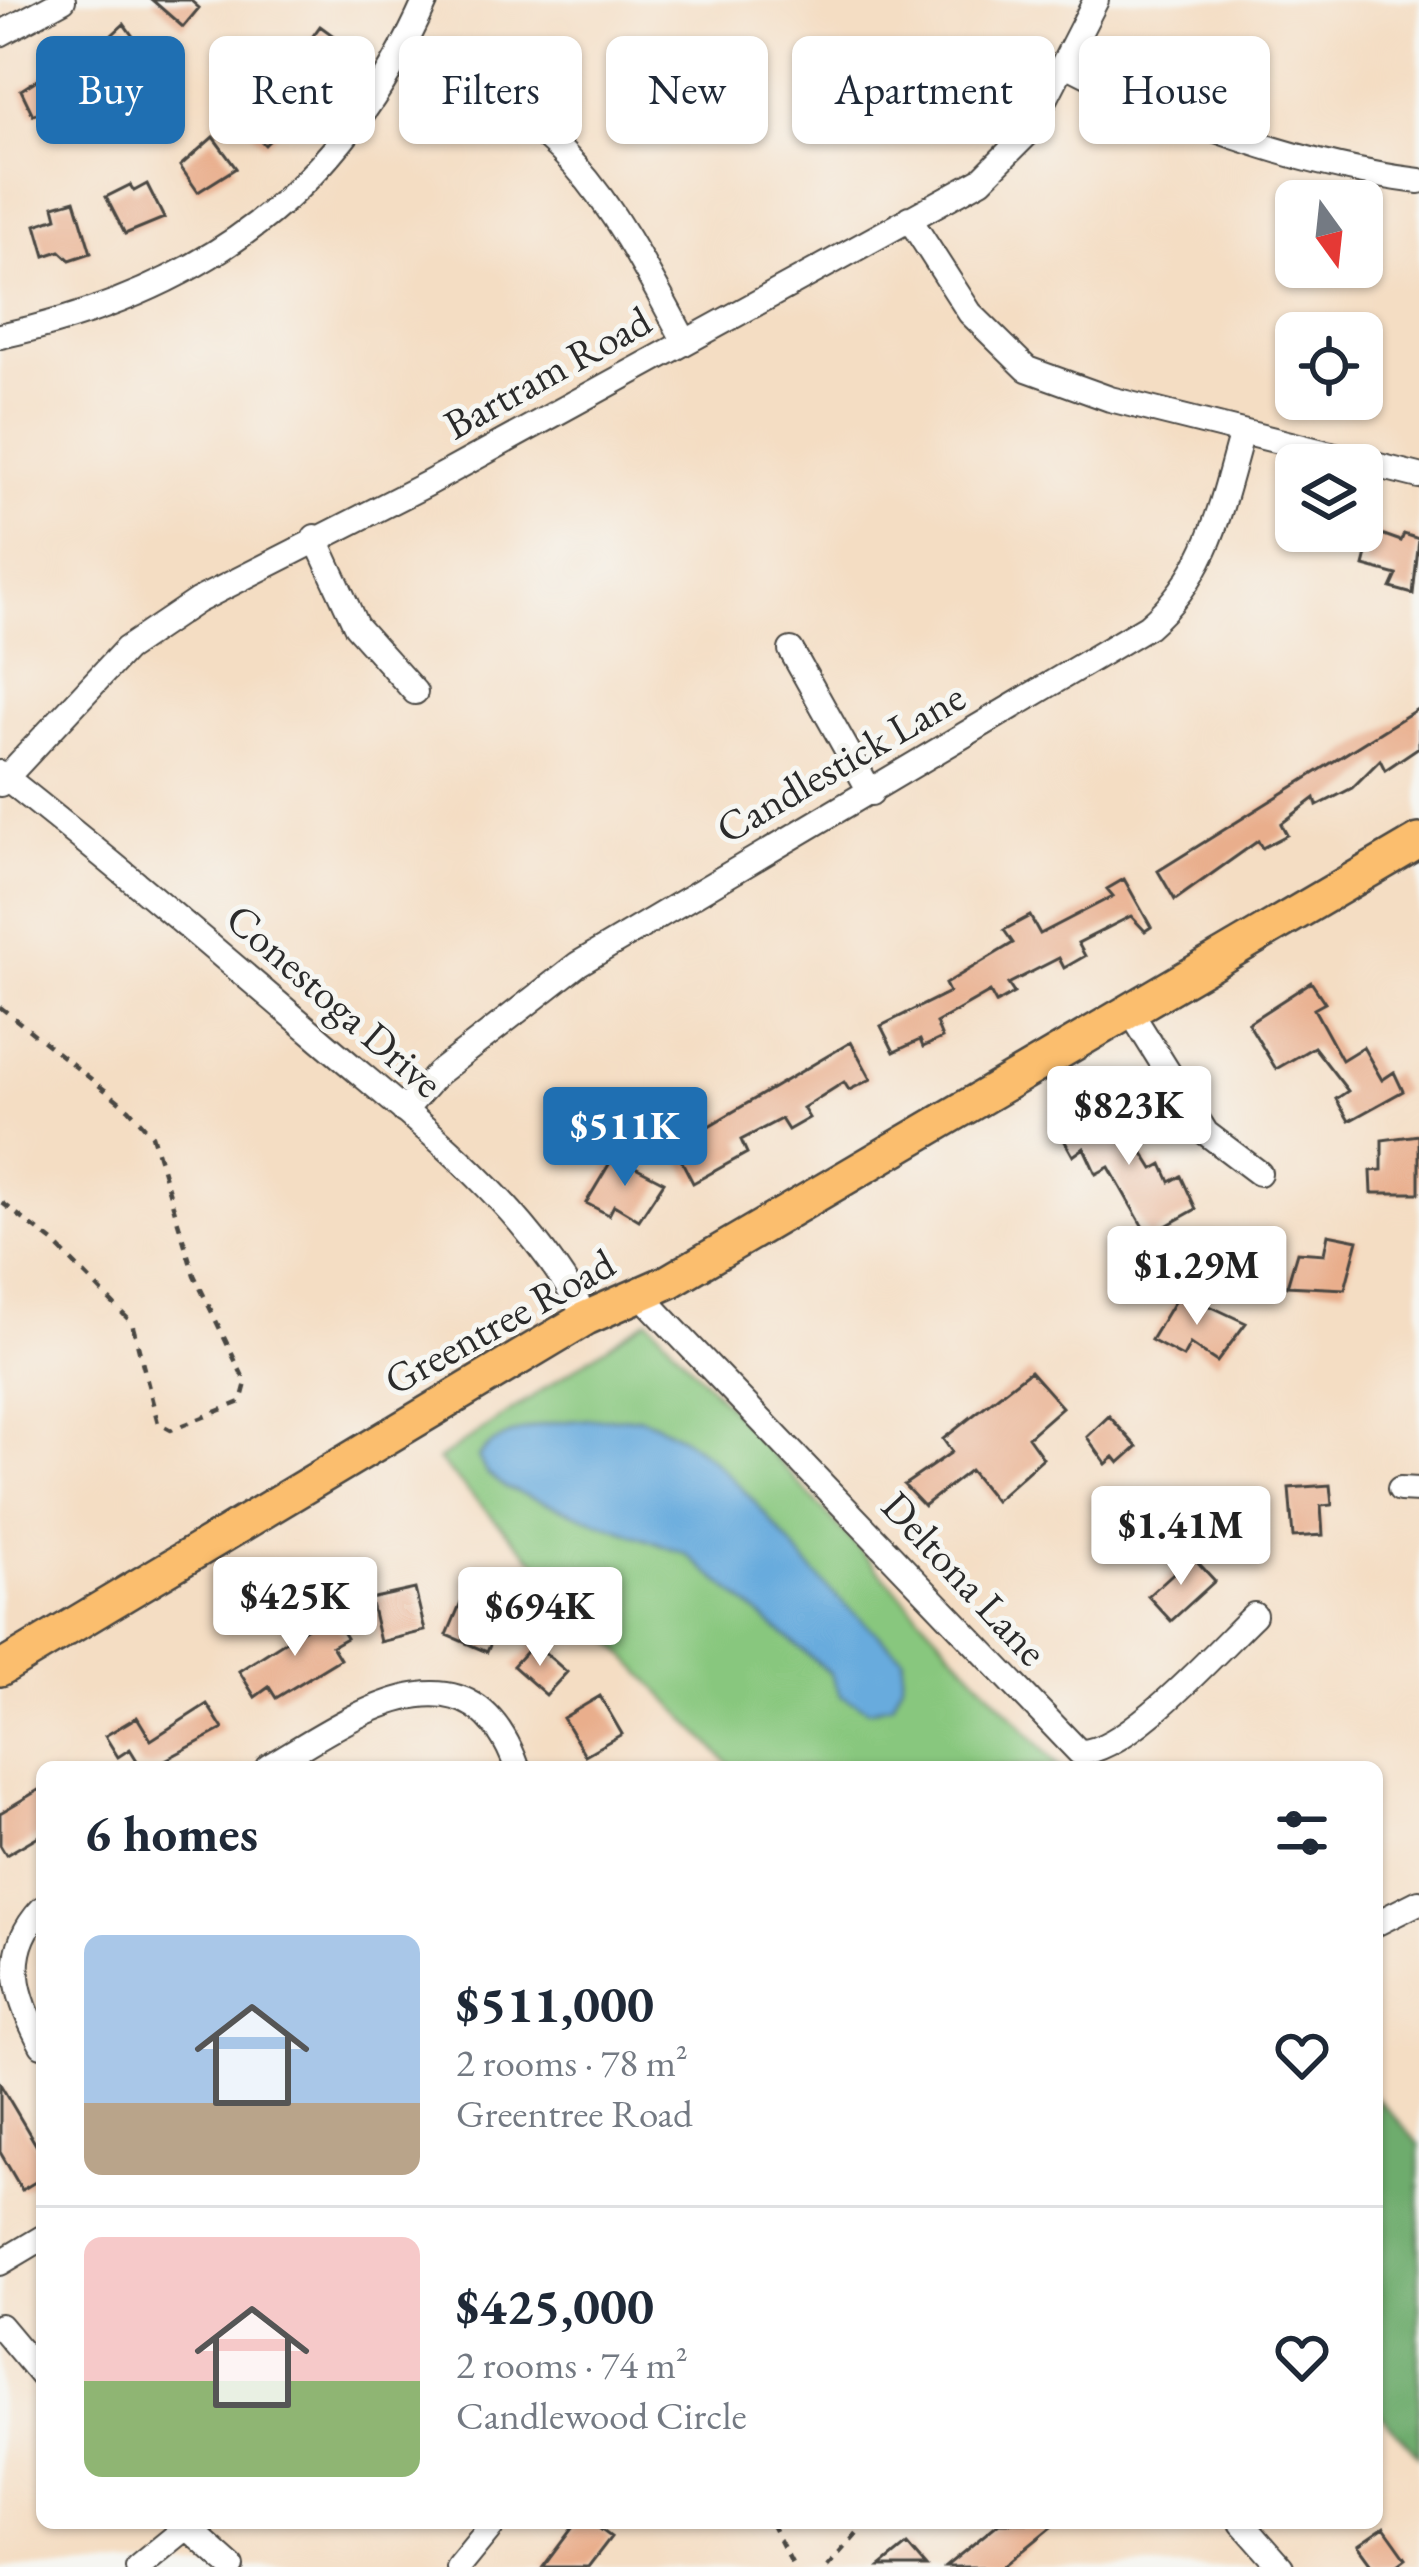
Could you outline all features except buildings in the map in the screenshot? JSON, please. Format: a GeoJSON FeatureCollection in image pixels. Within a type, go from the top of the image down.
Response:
{"type":"FeatureCollection","features":[{"type":"Feature","properties":{"kind":"main road","name":"Greentree Road"},"geometry":{"type":"LineString","coordinates":[[0,1669],[586,1318],[668,1282],[1419,841]]}},
{"type":"Feature","properties":{"kind":"street"},"geometry":{"type":"LineString","coordinates":[[0,34],[63,0]]}},
{"type":"Feature","properties":{"kind":"street"},"geometry":{"type":"LineString","coordinates":[[410,36],[426,0]]}},
{"type":"Feature","properties":{"kind":"street","name":"Bartram Road"},"geometry":{"type":"LineString","coordinates":[[2,778],[126,649],[196,601],[427,484],[981,180],[1028,134],[1096,0]]}},
{"type":"Feature","properties":{"kind":"street"},"geometry":{"type":"LineString","coordinates":[[0,336],[146,288],[261,224],[331,158],[399,55]]}},
{"type":"Feature","properties":{"kind":"street"},"geometry":{"type":"LineString","coordinates":[[1064,63],[1144,103],[1231,134],[1419,182]]}},
{"type":"Feature","properties":{"kind":"street"},"geometry":{"type":"LineString","coordinates":[[557,144],[572,157],[624,228],[684,340]]}},
{"type":"Feature","properties":{"kind":"street"},"geometry":{"type":"LineString","coordinates":[[908,218],[987,334],[1027,369],[1095,395],[1419,476]]}},
{"type":"Feature","properties":{"kind":"street","name":"Candlestick Lane"},"geometry":{"type":"LineString","coordinates":[[404,1111],[438,1072],[578,964],[1148,626],[1171,606],[1204,560],[1242,432]]}},
{"type":"Feature","properties":{"kind":"street"},"geometry":{"type":"LineString","coordinates":[[315,537],[356,626],[415,692]]}},
{"type":"Feature","properties":{"kind":"street"},"geometry":{"type":"LineString","coordinates":[[791,650],[871,793]]}},
{"type":"Feature","properties":{"kind":"street","name":"Conestoga Drive"},"geometry":{"type":"LineString","coordinates":[[2,778],[222,953],[508,1206],[570,1288],[586,1318]]}},
{"type":"Feature","properties":{"kind":"street"},"geometry":{"type":"LineString","coordinates":[[1130,1011],[1206,1133],[1259,1173]]}},
{"type":"Feature","properties":{"kind":"street","name":"Deltona Lane"},"geometry":{"type":"LineString","coordinates":[[638,1292],[1079,1752],[1095,1753],[1125,1735],[1254,1615]]}},
{"type":"Feature","properties":{"kind":"street"},"geometry":{"type":"LineString","coordinates":[[278,1761],[381,1702],[427,1693],[449,1696],[486,1716],[513,1761]]}},
{"type":"Feature","properties":{"kind":"street"},"geometry":{"type":"LineString","coordinates":[[1383,1920],[1419,1902]]}},
{"type":"Feature","properties":{"kind":"street"},"geometry":{"type":"LineString","coordinates":[[36,1917],[24,1934],[14,1972],[36,2029]]}},
{"type":"Feature","properties":{"kind":"street"},"geometry":{"type":"LineString","coordinates":[[0,2263],[36,2242]]}},
{"type":"Feature","properties":{"kind":"street"},"geometry":{"type":"LineString","coordinates":[[0,2326],[36,2369]]}},
{"type":"Feature","properties":{"kind":"street"},"geometry":{"type":"LineString","coordinates":[[138,2567],[181,2529]]}},
{"type":"Feature","properties":{"kind":"street"},"geometry":{"type":"LineString","coordinates":[[189,2529],[232,2567]]}},
{"type":"Feature","properties":{"kind":"street"},"geometry":{"type":"LineString","coordinates":[[458,2567],[489,2529]]}},
{"type":"Feature","properties":{"kind":"street"},"geometry":{"type":"LineString","coordinates":[[1247,2529],[1282,2567]]}},
{"type":"Feature","properties":{"kind":"path"},"geometry":{"type":"LineString","coordinates":[[0,1201],[53,1242],[132,1323],[158,1423],[171,1430],[241,1402],[246,1383],[194,1275],[152,1135],[129,1109],[1,1011]]}},
{"type":"Feature","properties":{"kind":"path"},"geometry":{"type":"LineString","coordinates":[[774,2529],[794,2567]]}},
{"type":"Feature","properties":{"kind":"path"},"geometry":{"type":"LineString","coordinates":[[827,2567],[861,2529]]}},
{"type":"Feature","properties":{"kind":"green space"},"geometry":{"type":"Polygon","coordinates":[[[648,1319],[1053,1761],[726,1761],[438,1460],[648,1319]]]}},
{"type":"Feature","properties":{"kind":"green space"},"geometry":{"type":"Polygon","coordinates":[[[1383,2105],[1419,2144],[1419,2455],[1383,2417],[1383,2105]]]}},
{"type":"Feature","properties":{"kind":"water"},"geometry":{"type":"Polygon","coordinates":[[[638,1417],[667,1429],[719,1466],[828,1588],[903,1657],[902,1682],[892,1704],[869,1710],[841,1696],[830,1673],[686,1554],[506,1488],[486,1473],[478,1457],[492,1444],[530,1428],[638,1417]]]}}]}
